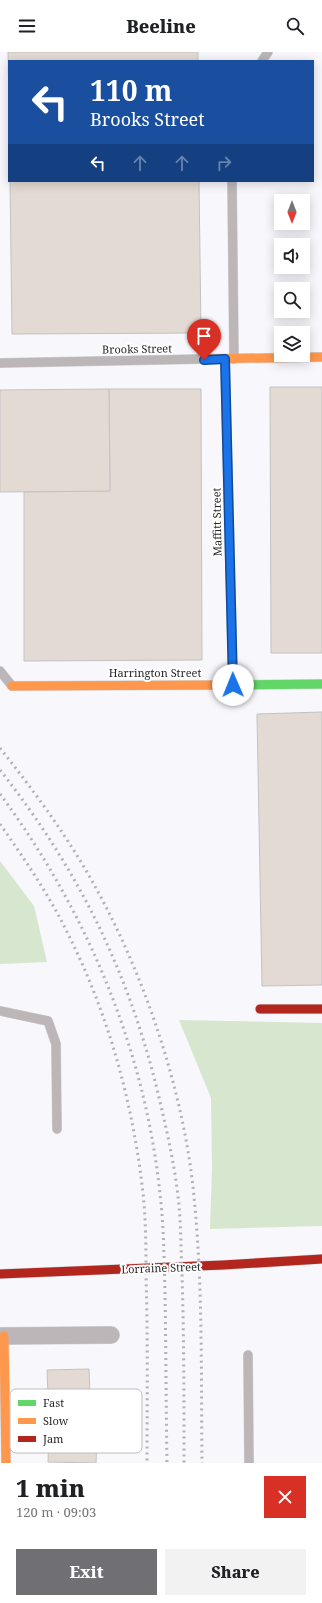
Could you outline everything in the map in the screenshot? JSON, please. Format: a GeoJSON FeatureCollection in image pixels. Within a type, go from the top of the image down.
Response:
{"type":"FeatureCollection","features":[{"type":"Feature","properties":{"kind":"street","name":"Brooks Street"},"geometry":{"type":"LineString","coordinates":[[204,360],[322,357]]}},
{"type":"Feature","properties":{"kind":"street","name":"Harrington Street"},"geometry":{"type":"LineString","coordinates":[[12,686],[322,684]]}},
{"type":"Feature","properties":{"kind":"street"},"geometry":{"type":"LineString","coordinates":[[260,1009],[322,1009]]}},
{"type":"Feature","properties":{"kind":"street","name":"Lorraine Street"},"geometry":{"type":"LineString","coordinates":[[0,1274],[223,1265],[322,1259]]}},
{"type":"Feature","properties":{"kind":"street"},"geometry":{"type":"LineString","coordinates":[[6,1463],[2,1336],[111,1335]]}},
{"type":"Feature","properties":{"kind":"lane","name":"Maffitt Street"},"geometry":{"type":"LineString","coordinates":[[232,182],[230,359],[233,685]]}},
{"type":"Feature","properties":{"kind":"lane","name":"Brooks Street"},"geometry":{"type":"LineString","coordinates":[[0,363],[204,360]]}},
{"type":"Feature","properties":{"kind":"lane"},"geometry":{"type":"LineString","coordinates":[[0,670],[12,686]]}},
{"type":"Feature","properties":{"kind":"lane"},"geometry":{"type":"LineString","coordinates":[[0,1010],[48,1021],[56,1044],[57,1129]]}},
{"type":"Feature","properties":{"kind":"lane"},"geometry":{"type":"LineString","coordinates":[[248,1355],[249,1463]]}},
{"type":"Feature","properties":{"kind":"green space"},"geometry":{"type":"Polygon","coordinates":[[[0,861],[34,906],[47,962],[0,964],[0,861]]]}},
{"type":"Feature","properties":{"kind":"green space"},"geometry":{"type":"Polygon","coordinates":[[[179,1020],[322,1023],[322,1226],[210,1229],[212,1168],[211,1098],[179,1020]]]}},
{"type":"Feature","properties":{"kind":"building"},"geometry":{"type":"Polygon","coordinates":[[[8,52],[198,52],[198,60],[8,60],[8,52]]]}},
{"type":"Feature","properties":{"kind":"building"},"geometry":{"type":"Polygon","coordinates":[[[10,182],[199,182],[201,333],[12,334],[10,182]]]}},
{"type":"Feature","properties":{"kind":"building"},"geometry":{"type":"Polygon","coordinates":[[[270,387],[322,387],[322,653],[271,653],[270,387]]]}},
{"type":"Feature","properties":{"kind":"building"},"geometry":{"type":"Polygon","coordinates":[[[109,389],[201,389],[202,660],[24,661],[24,492],[110,491],[109,389]]]}},
{"type":"Feature","properties":{"kind":"building"},"geometry":{"type":"Polygon","coordinates":[[[109,389],[110,491],[0,492],[0,390],[109,389]]]}},
{"type":"Feature","properties":{"kind":"building"},"geometry":{"type":"Polygon","coordinates":[[[322,712],[322,985],[262,986],[257,714],[322,712]]]}},
{"type":"Feature","properties":{"kind":"building"},"geometry":{"type":"Polygon","coordinates":[[[89,1369],[90,1389],[48,1389],[47,1370],[89,1369]]]}},
{"type":"Feature","properties":{"kind":"building"},"geometry":{"type":"Polygon","coordinates":[[[48,1453],[96,1453],[96,1463],[48,1462],[48,1453]]]}},
{"type":"Feature","properties":{"kind":"railway"},"geometry":{"type":"LineString","coordinates":[[0,748],[65,836],[104,903],[123,941],[155,1021],[168,1063],[179,1105],[187,1146],[196,1222],[201,1325],[202,1463]]}},
{"type":"Feature","properties":{"kind":"railway"},"geometry":{"type":"LineString","coordinates":[[0,770],[28,807],[53,844],[76,882],[96,921],[131,1002],[157,1089],[173,1161],[180,1214],[183,1322],[184,1463]]}},
{"type":"Feature","properties":{"kind":"railway"},"geometry":{"type":"LineString","coordinates":[[0,794],[31,839],[59,885],[84,933],[107,983],[125,1034],[141,1087],[152,1140],[160,1194],[164,1244],[167,1463]]}},
{"type":"Feature","properties":{"kind":"railway"},"geometry":{"type":"LineString","coordinates":[[0,824],[28,865],[62,921],[96,997],[126,1094],[139,1160],[145,1214],[147,1463]]}},
{"type":"Feature","properties":{"kind":"traffic: fast"},"geometry":{"type":"LineString","coordinates":[[224,685],[322,684]]}},
{"type":"Feature","properties":{"kind":"traffic: slow"},"geometry":{"type":"LineString","coordinates":[[204,359],[322,357]]}},
{"type":"Feature","properties":{"kind":"traffic: slow"},"geometry":{"type":"LineString","coordinates":[[12,686],[224,685]]}},
{"type":"Feature","properties":{"kind":"traffic: slow"},"geometry":{"type":"LineString","coordinates":[[4,1336],[6,1463]]}},
{"type":"Feature","properties":{"kind":"traffic: jam"},"geometry":{"type":"LineString","coordinates":[[260,1009],[322,1009]]}},
{"type":"Feature","properties":{"kind":"traffic: jam"},"geometry":{"type":"LineString","coordinates":[[0,1274],[223,1265],[322,1259]]}},
{"type":"Feature","properties":{"kind":"route"},"geometry":{"type":"LineString","coordinates":[[204,360],[225,359],[233,685]]}}]}
